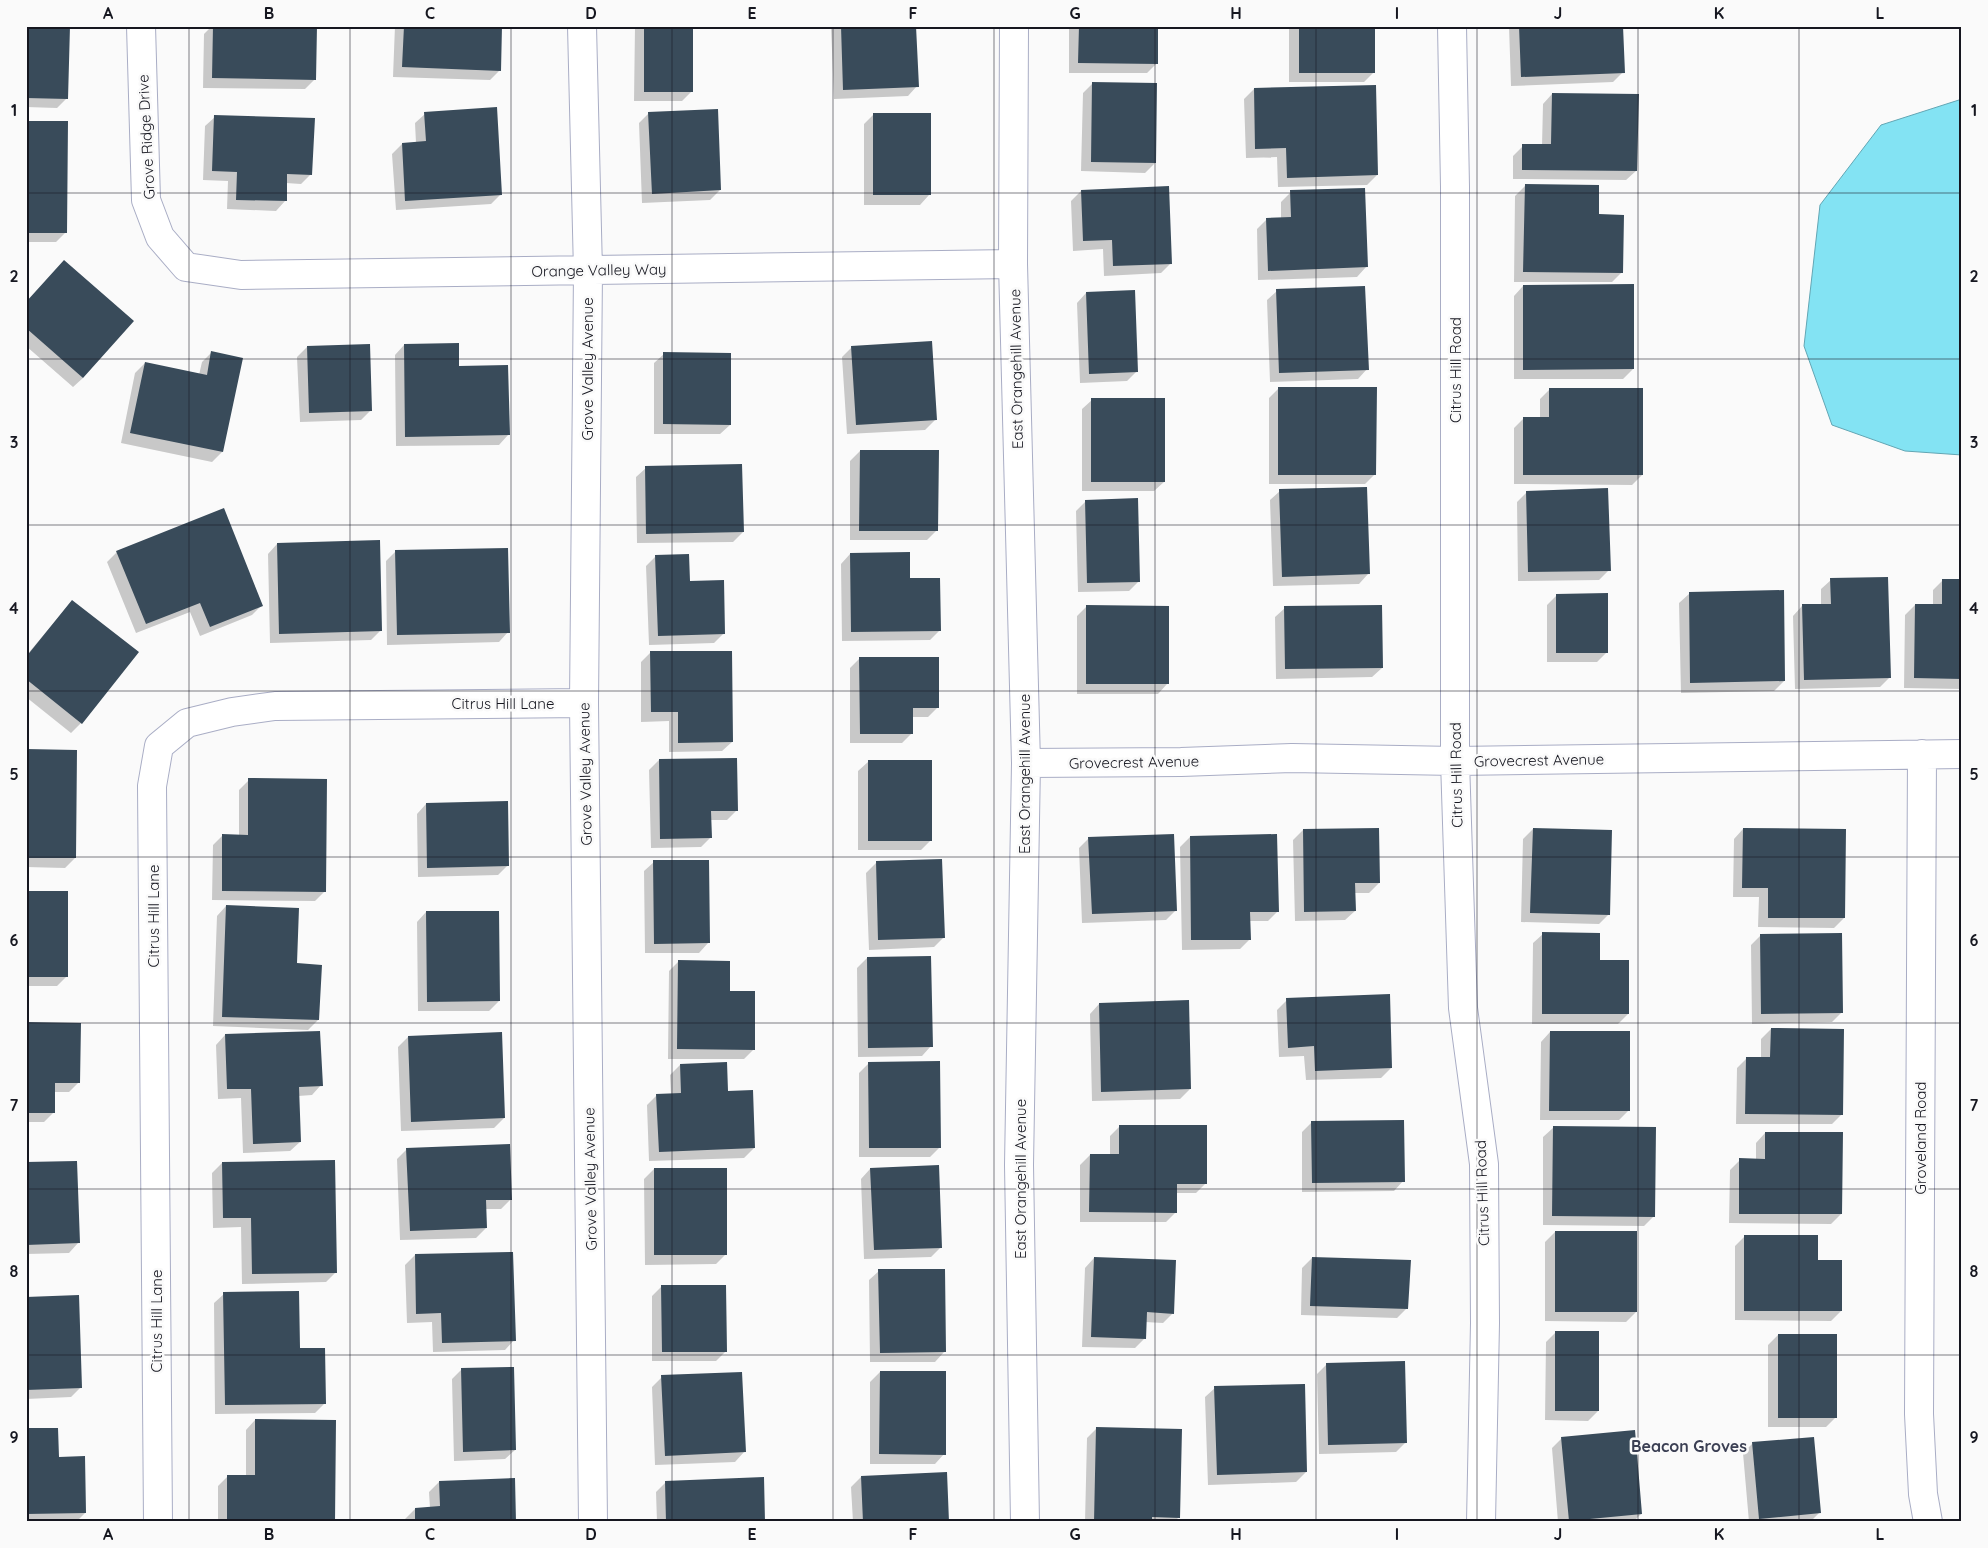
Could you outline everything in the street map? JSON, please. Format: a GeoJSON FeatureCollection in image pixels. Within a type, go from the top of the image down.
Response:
{"type":"FeatureCollection","features":[{"type":"Feature","properties":{"kind":"street","name":"Grove Ridge Drive"},"geometry":{"type":"LineString","coordinates":[[141,26],[146,200],[160,237],[186,267]]}},
{"type":"Feature","properties":{"kind":"street","name":"Grove Valley Avenue"},"geometry":{"type":"LineString","coordinates":[[582,26],[588,270],[584,703],[594,1522]]}},
{"type":"Feature","properties":{"kind":"street","name":"East Orangehill Avenue"},"geometry":{"type":"LineString","coordinates":[[1014,26],[1013,264],[1026,763],[1019,1164],[1025,1522]]}},
{"type":"Feature","properties":{"kind":"street","name":"Citrus Hill Road"},"geometry":{"type":"LineString","coordinates":[[1452,26],[1455,188],[1455,761],[1463,1008],[1484,1164],[1485,1323],[1479,1521]]}},
{"type":"Feature","properties":{"kind":"street","name":"Orange Valley Way"},"geometry":{"type":"LineString","coordinates":[[186,267],[241,275],[1013,264]]}},
{"type":"Feature","properties":{"kind":"street","name":"Citrus Hill Lane"},"geometry":{"type":"LineString","coordinates":[[158,1522],[152,786],[159,746],[187,723],[232,712],[275,706],[584,703]]}},
{"type":"Feature","properties":{"kind":"street","name":"Groveland Road"},"geometry":{"type":"LineString","coordinates":[[1922,754],[1919,1414],[1923,1494],[1928,1522]]}},
{"type":"Feature","properties":{"kind":"street","name":"Grovecrest Avenue"},"geometry":{"type":"LineString","coordinates":[[1026,763],[1181,762],[1292,758],[1455,761],[1962,754]]}},
{"type":"Feature","properties":{"kind":"water"},"geometry":{"type":"Polygon","coordinates":[[[1962,99],[1962,455],[1905,451],[1832,425],[1804,346],[1820,205],[1881,125],[1962,99]]]}},
{"type":"Feature","properties":{"kind":"building"},"geometry":{"type":"Polygon","coordinates":[[[26,26],[70,26],[68,99],[26,98],[26,26]]]}},
{"type":"Feature","properties":{"kind":"building"},"geometry":{"type":"Polygon","coordinates":[[[213,26],[317,26],[316,80],[212,78],[213,26]]]}},
{"type":"Feature","properties":{"kind":"building"},"geometry":{"type":"Polygon","coordinates":[[[404,26],[502,26],[501,71],[402,67],[404,26]]]}},
{"type":"Feature","properties":{"kind":"building"},"geometry":{"type":"Polygon","coordinates":[[[644,26],[693,26],[693,92],[644,92],[644,26]]]}},
{"type":"Feature","properties":{"kind":"building"},"geometry":{"type":"Polygon","coordinates":[[[841,26],[916,26],[919,87],[843,90],[841,26]]]}},
{"type":"Feature","properties":{"kind":"building"},"geometry":{"type":"Polygon","coordinates":[[[1079,26],[1158,26],[1158,64],[1078,63],[1079,26]]]}},
{"type":"Feature","properties":{"kind":"building"},"geometry":{"type":"Polygon","coordinates":[[[1299,26],[1375,26],[1375,73],[1299,73],[1299,26]]]}},
{"type":"Feature","properties":{"kind":"building"},"geometry":{"type":"Polygon","coordinates":[[[1519,26],[1623,26],[1625,73],[1521,77],[1519,26]]]}},
{"type":"Feature","properties":{"kind":"building"},"geometry":{"type":"Polygon","coordinates":[[[1092,82],[1157,83],[1156,163],[1091,162],[1092,82]]]}},
{"type":"Feature","properties":{"kind":"building"},"geometry":{"type":"Polygon","coordinates":[[[1376,85],[1378,175],[1287,178],[1286,148],[1255,149],[1254,88],[1376,85]]]}},
{"type":"Feature","properties":{"kind":"building"},"geometry":{"type":"Polygon","coordinates":[[[1552,93],[1639,94],[1637,171],[1522,170],[1522,144],[1551,144],[1552,93]]]}},
{"type":"Feature","properties":{"kind":"building"},"geometry":{"type":"Polygon","coordinates":[[[497,107],[502,195],[405,201],[402,143],[426,141],[424,112],[497,107]]]}},
{"type":"Feature","properties":{"kind":"building"},"geometry":{"type":"Polygon","coordinates":[[[718,109],[721,190],[652,194],[648,112],[718,109]]]}},
{"type":"Feature","properties":{"kind":"building"},"geometry":{"type":"Polygon","coordinates":[[[873,113],[931,113],[931,195],[873,195],[873,113]]]}},
{"type":"Feature","properties":{"kind":"building"},"geometry":{"type":"Polygon","coordinates":[[[214,115],[315,118],[312,175],[287,174],[287,201],[236,200],[237,172],[212,171],[214,115]]]}},
{"type":"Feature","properties":{"kind":"building"},"geometry":{"type":"Polygon","coordinates":[[[26,121],[68,121],[67,233],[26,233],[26,121]]]}},
{"type":"Feature","properties":{"kind":"building"},"geometry":{"type":"Polygon","coordinates":[[[1525,184],[1599,185],[1599,214],[1624,215],[1623,273],[1523,272],[1525,184]]]}},
{"type":"Feature","properties":{"kind":"building"},"geometry":{"type":"Polygon","coordinates":[[[1169,186],[1172,264],[1113,266],[1112,240],[1083,241],[1081,190],[1169,186]]]}},
{"type":"Feature","properties":{"kind":"building"},"geometry":{"type":"Polygon","coordinates":[[[1365,188],[1368,267],[1268,271],[1266,218],[1291,217],[1290,190],[1365,188]]]}},
{"type":"Feature","properties":{"kind":"building"},"geometry":{"type":"Polygon","coordinates":[[[64,260],[134,321],[83,378],[26,328],[26,302],[64,260]]]}},
{"type":"Feature","properties":{"kind":"building"},"geometry":{"type":"Polygon","coordinates":[[[1634,284],[1634,369],[1523,370],[1523,285],[1634,284]]]}},
{"type":"Feature","properties":{"kind":"building"},"geometry":{"type":"Polygon","coordinates":[[[1365,286],[1369,370],[1279,373],[1276,289],[1365,286]]]}},
{"type":"Feature","properties":{"kind":"building"},"geometry":{"type":"Polygon","coordinates":[[[1135,290],[1138,372],[1089,374],[1086,292],[1135,290]]]}},
{"type":"Feature","properties":{"kind":"building"},"geometry":{"type":"Polygon","coordinates":[[[932,341],[937,420],[856,425],[851,346],[932,341]]]}},
{"type":"Feature","properties":{"kind":"building"},"geometry":{"type":"Polygon","coordinates":[[[459,343],[459,366],[508,365],[510,435],[405,437],[404,344],[459,343]]]}},
{"type":"Feature","properties":{"kind":"building"},"geometry":{"type":"Polygon","coordinates":[[[370,344],[372,411],[309,413],[307,346],[370,344]]]}},
{"type":"Feature","properties":{"kind":"building"},"geometry":{"type":"Polygon","coordinates":[[[211,351],[243,358],[223,452],[130,433],[145,362],[207,375],[211,351]]]}},
{"type":"Feature","properties":{"kind":"building"},"geometry":{"type":"Polygon","coordinates":[[[663,352],[731,353],[731,425],[663,424],[663,352]]]}},
{"type":"Feature","properties":{"kind":"building"},"geometry":{"type":"Polygon","coordinates":[[[1278,387],[1377,387],[1376,475],[1278,475],[1278,387]]]}},
{"type":"Feature","properties":{"kind":"building"},"geometry":{"type":"Polygon","coordinates":[[[1549,388],[1643,388],[1643,475],[1523,475],[1523,417],[1549,417],[1549,388]]]}},
{"type":"Feature","properties":{"kind":"building"},"geometry":{"type":"Polygon","coordinates":[[[1091,398],[1165,398],[1165,482],[1091,482],[1091,398]]]}},
{"type":"Feature","properties":{"kind":"building"},"geometry":{"type":"Polygon","coordinates":[[[860,450],[939,450],[938,531],[859,531],[860,450]]]}},
{"type":"Feature","properties":{"kind":"building"},"geometry":{"type":"Polygon","coordinates":[[[742,464],[744,532],[646,534],[645,466],[742,464]]]}},
{"type":"Feature","properties":{"kind":"building"},"geometry":{"type":"Polygon","coordinates":[[[1367,487],[1370,574],[1282,577],[1279,489],[1367,487]]]}},
{"type":"Feature","properties":{"kind":"building"},"geometry":{"type":"Polygon","coordinates":[[[1608,488],[1611,571],[1528,572],[1526,491],[1608,488]]]}},
{"type":"Feature","properties":{"kind":"building"},"geometry":{"type":"Polygon","coordinates":[[[1138,498],[1140,582],[1087,583],[1085,500],[1138,498]]]}},
{"type":"Feature","properties":{"kind":"building"},"geometry":{"type":"Polygon","coordinates":[[[224,508],[263,606],[210,627],[200,603],[146,624],[116,551],[224,508]]]}},
{"type":"Feature","properties":{"kind":"building"},"geometry":{"type":"Polygon","coordinates":[[[380,540],[382,631],[279,634],[277,543],[380,540]]]}},
{"type":"Feature","properties":{"kind":"building"},"geometry":{"type":"Polygon","coordinates":[[[508,548],[510,633],[397,635],[395,550],[508,548]]]}},
{"type":"Feature","properties":{"kind":"building"},"geometry":{"type":"Polygon","coordinates":[[[910,552],[910,578],[940,578],[941,631],[851,632],[850,553],[910,552]]]}},
{"type":"Feature","properties":{"kind":"building"},"geometry":{"type":"Polygon","coordinates":[[[689,554],[690,581],[724,580],[725,634],[658,636],[655,555],[689,554]]]}},
{"type":"Feature","properties":{"kind":"building"},"geometry":{"type":"Polygon","coordinates":[[[1888,577],[1891,678],[1804,680],[1802,604],[1831,604],[1830,578],[1888,577]]]}},
{"type":"Feature","properties":{"kind":"building"},"geometry":{"type":"Polygon","coordinates":[[[1942,579],[1962,579],[1962,679],[1914,678],[1915,604],[1942,604],[1942,579]]]}},
{"type":"Feature","properties":{"kind":"building"},"geometry":{"type":"Polygon","coordinates":[[[1784,590],[1785,681],[1690,683],[1689,592],[1784,590]]]}},
{"type":"Feature","properties":{"kind":"building"},"geometry":{"type":"Polygon","coordinates":[[[1608,593],[1608,653],[1556,653],[1556,594],[1608,593]]]}},
{"type":"Feature","properties":{"kind":"building"},"geometry":{"type":"Polygon","coordinates":[[[72,600],[139,652],[82,724],[26,679],[26,657],[72,600]]]}},
{"type":"Feature","properties":{"kind":"building"},"geometry":{"type":"Polygon","coordinates":[[[1086,605],[1169,606],[1169,684],[1086,684],[1086,605]]]}},
{"type":"Feature","properties":{"kind":"building"},"geometry":{"type":"Polygon","coordinates":[[[1382,605],[1383,668],[1285,669],[1284,606],[1382,605]]]}},
{"type":"Feature","properties":{"kind":"building"},"geometry":{"type":"Polygon","coordinates":[[[650,651],[732,651],[733,742],[678,743],[678,712],[651,712],[650,651]]]}},
{"type":"Feature","properties":{"kind":"building"},"geometry":{"type":"Polygon","coordinates":[[[859,657],[939,657],[939,708],[913,708],[913,734],[860,734],[859,657]]]}},
{"type":"Feature","properties":{"kind":"building"},"geometry":{"type":"Polygon","coordinates":[[[26,749],[77,750],[76,858],[26,858],[26,749]]]}},
{"type":"Feature","properties":{"kind":"building"},"geometry":{"type":"Polygon","coordinates":[[[737,758],[738,811],[711,811],[712,838],[660,839],[659,759],[737,758]]]}},
{"type":"Feature","properties":{"kind":"building"},"geometry":{"type":"Polygon","coordinates":[[[868,760],[932,760],[932,841],[868,841],[868,760]]]}},
{"type":"Feature","properties":{"kind":"building"},"geometry":{"type":"Polygon","coordinates":[[[248,778],[327,779],[326,892],[222,891],[222,834],[248,835],[248,778]]]}},
{"type":"Feature","properties":{"kind":"building"},"geometry":{"type":"Polygon","coordinates":[[[508,801],[509,866],[427,868],[426,803],[508,801]]]}},
{"type":"Feature","properties":{"kind":"building"},"geometry":{"type":"Polygon","coordinates":[[[1379,828],[1380,883],[1355,883],[1356,911],[1304,912],[1303,829],[1379,828]]]}},
{"type":"Feature","properties":{"kind":"building"},"geometry":{"type":"Polygon","coordinates":[[[1533,828],[1612,830],[1610,915],[1530,913],[1533,828]]]}},
{"type":"Feature","properties":{"kind":"building"},"geometry":{"type":"Polygon","coordinates":[[[1743,828],[1846,829],[1845,918],[1768,918],[1768,888],[1742,888],[1743,828]]]}},
{"type":"Feature","properties":{"kind":"building"},"geometry":{"type":"Polygon","coordinates":[[[1174,834],[1177,911],[1092,914],[1088,837],[1174,834]]]}},
{"type":"Feature","properties":{"kind":"building"},"geometry":{"type":"Polygon","coordinates":[[[1277,834],[1279,912],[1250,912],[1251,940],[1191,940],[1190,836],[1277,834]]]}},
{"type":"Feature","properties":{"kind":"building"},"geometry":{"type":"Polygon","coordinates":[[[942,859],[945,938],[878,940],[876,861],[942,859]]]}},
{"type":"Feature","properties":{"kind":"building"},"geometry":{"type":"Polygon","coordinates":[[[653,860],[709,860],[710,943],[654,944],[653,860]]]}},
{"type":"Feature","properties":{"kind":"building"},"geometry":{"type":"Polygon","coordinates":[[[26,891],[68,891],[68,977],[26,977],[26,891]]]}},
{"type":"Feature","properties":{"kind":"building"},"geometry":{"type":"Polygon","coordinates":[[[226,905],[299,908],[297,963],[322,965],[319,1020],[222,1017],[226,905]]]}},
{"type":"Feature","properties":{"kind":"building"},"geometry":{"type":"Polygon","coordinates":[[[426,911],[499,911],[500,1001],[427,1002],[426,911]]]}},
{"type":"Feature","properties":{"kind":"building"},"geometry":{"type":"Polygon","coordinates":[[[1542,932],[1600,933],[1600,960],[1629,960],[1629,1014],[1542,1014],[1542,932]]]}},
{"type":"Feature","properties":{"kind":"building"},"geometry":{"type":"Polygon","coordinates":[[[1842,933],[1843,1013],[1761,1014],[1760,934],[1842,933]]]}},
{"type":"Feature","properties":{"kind":"building"},"geometry":{"type":"Polygon","coordinates":[[[931,956],[933,1047],[868,1048],[867,957],[931,956]]]}},
{"type":"Feature","properties":{"kind":"building"},"geometry":{"type":"Polygon","coordinates":[[[678,960],[730,961],[730,991],[755,991],[755,1050],[677,1049],[678,960]]]}},
{"type":"Feature","properties":{"kind":"building"},"geometry":{"type":"Polygon","coordinates":[[[1390,994],[1392,1068],[1315,1071],[1314,1046],[1288,1048],[1286,998],[1390,994]]]}},
{"type":"Feature","properties":{"kind":"building"},"geometry":{"type":"Polygon","coordinates":[[[1189,1000],[1191,1089],[1101,1092],[1099,1003],[1189,1000]]]}},
{"type":"Feature","properties":{"kind":"building"},"geometry":{"type":"Polygon","coordinates":[[[26,1022],[81,1023],[80,1083],[55,1083],[55,1113],[26,1113],[26,1022]]]}},
{"type":"Feature","properties":{"kind":"building"},"geometry":{"type":"Polygon","coordinates":[[[1771,1028],[1844,1029],[1843,1115],[1745,1114],[1746,1057],[1770,1057],[1771,1028]]]}},
{"type":"Feature","properties":{"kind":"building"},"geometry":{"type":"Polygon","coordinates":[[[320,1031],[323,1086],[299,1087],[301,1142],[253,1144],[251,1089],[227,1089],[225,1034],[320,1031]]]}},
{"type":"Feature","properties":{"kind":"building"},"geometry":{"type":"Polygon","coordinates":[[[1550,1031],[1630,1031],[1630,1111],[1549,1111],[1550,1031]]]}},
{"type":"Feature","properties":{"kind":"building"},"geometry":{"type":"Polygon","coordinates":[[[502,1032],[505,1118],[411,1122],[408,1036],[502,1032]]]}},
{"type":"Feature","properties":{"kind":"building"},"geometry":{"type":"Polygon","coordinates":[[[940,1061],[941,1148],[869,1148],[868,1062],[940,1061]]]}},
{"type":"Feature","properties":{"kind":"building"},"geometry":{"type":"Polygon","coordinates":[[[727,1062],[728,1091],[753,1090],[755,1148],[659,1152],[656,1094],[681,1093],[680,1064],[727,1062]]]}},
{"type":"Feature","properties":{"kind":"building"},"geometry":{"type":"Polygon","coordinates":[[[1404,1120],[1405,1182],[1312,1183],[1311,1121],[1404,1120]]]}},
{"type":"Feature","properties":{"kind":"building"},"geometry":{"type":"Polygon","coordinates":[[[1119,1125],[1207,1125],[1207,1184],[1177,1184],[1177,1213],[1089,1212],[1090,1154],[1119,1154],[1119,1125]]]}},
{"type":"Feature","properties":{"kind":"building"},"geometry":{"type":"Polygon","coordinates":[[[1553,1126],[1656,1127],[1655,1217],[1552,1216],[1553,1126]]]}},
{"type":"Feature","properties":{"kind":"building"},"geometry":{"type":"Polygon","coordinates":[[[1765,1132],[1843,1132],[1842,1214],[1739,1214],[1739,1158],[1765,1159],[1765,1132]]]}},
{"type":"Feature","properties":{"kind":"building"},"geometry":{"type":"Polygon","coordinates":[[[510,1144],[512,1200],[486,1200],[487,1228],[410,1231],[406,1148],[510,1144]]]}},
{"type":"Feature","properties":{"kind":"building"},"geometry":{"type":"Polygon","coordinates":[[[335,1160],[337,1273],[252,1274],[251,1218],[223,1218],[222,1162],[335,1160]]]}},
{"type":"Feature","properties":{"kind":"building"},"geometry":{"type":"Polygon","coordinates":[[[77,1161],[80,1243],[26,1245],[26,1162],[77,1161]]]}},
{"type":"Feature","properties":{"kind":"building"},"geometry":{"type":"Polygon","coordinates":[[[939,1165],[942,1248],[874,1250],[870,1168],[939,1165]]]}},
{"type":"Feature","properties":{"kind":"building"},"geometry":{"type":"Polygon","coordinates":[[[654,1168],[727,1168],[727,1255],[654,1255],[654,1168]]]}},
{"type":"Feature","properties":{"kind":"building"},"geometry":{"type":"Polygon","coordinates":[[[1555,1231],[1637,1231],[1637,1312],[1555,1312],[1555,1231]]]}},
{"type":"Feature","properties":{"kind":"building"},"geometry":{"type":"Polygon","coordinates":[[[1744,1235],[1818,1235],[1818,1260],[1842,1260],[1842,1311],[1744,1311],[1744,1235]]]}},
{"type":"Feature","properties":{"kind":"building"},"geometry":{"type":"Polygon","coordinates":[[[513,1252],[516,1341],[442,1343],[441,1313],[416,1314],[415,1254],[513,1252]]]}},
{"type":"Feature","properties":{"kind":"building"},"geometry":{"type":"Polygon","coordinates":[[[1094,1257],[1176,1260],[1174,1314],[1147,1312],[1146,1339],[1091,1337],[1094,1257]]]}},
{"type":"Feature","properties":{"kind":"building"},"geometry":{"type":"Polygon","coordinates":[[[1312,1257],[1411,1260],[1408,1309],[1310,1306],[1312,1257]]]}},
{"type":"Feature","properties":{"kind":"building"},"geometry":{"type":"Polygon","coordinates":[[[878,1269],[945,1269],[946,1352],[880,1353],[878,1269]]]}},
{"type":"Feature","properties":{"kind":"building"},"geometry":{"type":"Polygon","coordinates":[[[661,1285],[726,1285],[727,1352],[662,1352],[661,1285]]]}},
{"type":"Feature","properties":{"kind":"building"},"geometry":{"type":"Polygon","coordinates":[[[299,1291],[300,1348],[325,1348],[326,1404],[225,1405],[223,1292],[299,1291]]]}},
{"type":"Feature","properties":{"kind":"building"},"geometry":{"type":"Polygon","coordinates":[[[79,1295],[82,1388],[26,1390],[26,1297],[79,1295]]]}},
{"type":"Feature","properties":{"kind":"building"},"geometry":{"type":"Polygon","coordinates":[[[1555,1331],[1599,1331],[1599,1411],[1555,1411],[1555,1331]]]}},
{"type":"Feature","properties":{"kind":"building"},"geometry":{"type":"Polygon","coordinates":[[[1778,1334],[1837,1334],[1837,1418],[1778,1418],[1778,1334]]]}},
{"type":"Feature","properties":{"kind":"building"},"geometry":{"type":"Polygon","coordinates":[[[1405,1361],[1407,1443],[1328,1445],[1326,1363],[1405,1361]]]}},
{"type":"Feature","properties":{"kind":"building"},"geometry":{"type":"Polygon","coordinates":[[[514,1367],[516,1450],[463,1452],[461,1368],[514,1367]]]}},
{"type":"Feature","properties":{"kind":"building"},"geometry":{"type":"Polygon","coordinates":[[[880,1371],[946,1371],[946,1455],[879,1454],[880,1371]]]}},
{"type":"Feature","properties":{"kind":"building"},"geometry":{"type":"Polygon","coordinates":[[[742,1372],[746,1452],[665,1456],[661,1375],[742,1372]]]}},
{"type":"Feature","properties":{"kind":"building"},"geometry":{"type":"Polygon","coordinates":[[[1305,1384],[1307,1472],[1217,1475],[1214,1386],[1305,1384]]]}},
{"type":"Feature","properties":{"kind":"building"},"geometry":{"type":"Polygon","coordinates":[[[255,1419],[336,1420],[335,1522],[227,1522],[227,1475],[255,1475],[255,1419]]]}},
{"type":"Feature","properties":{"kind":"building"},"geometry":{"type":"Polygon","coordinates":[[[1096,1427],[1182,1429],[1180,1518],[1152,1517],[1152,1522],[1094,1522],[1096,1427]]]}},
{"type":"Feature","properties":{"kind":"building"},"geometry":{"type":"Polygon","coordinates":[[[26,1428],[58,1428],[59,1457],[85,1456],[86,1513],[26,1514],[26,1428]]]}},
{"type":"Feature","properties":{"kind":"building"},"geometry":{"type":"Polygon","coordinates":[[[1635,1430],[1642,1514],[1569,1521],[1561,1437],[1635,1430]]]}},
{"type":"Feature","properties":{"kind":"building"},"geometry":{"type":"Polygon","coordinates":[[[1814,1437],[1821,1513],[1759,1519],[1752,1442],[1814,1437]]]}},
{"type":"Feature","properties":{"kind":"building"},"geometry":{"type":"Polygon","coordinates":[[[947,1472],[949,1522],[863,1522],[861,1476],[947,1472]]]}},
{"type":"Feature","properties":{"kind":"building"},"geometry":{"type":"Polygon","coordinates":[[[764,1477],[765,1522],[666,1522],[665,1481],[764,1477]]]}},
{"type":"Feature","properties":{"kind":"building"},"geometry":{"type":"Polygon","coordinates":[[[515,1478],[516,1522],[415,1522],[415,1508],[440,1506],[439,1481],[515,1478]]]}},
{"type":"Feature","properties":{"kind":"district","name":"Beacon Groves"},"geometry":{"type":"Point","coordinates":[1689,1446]}}]}
